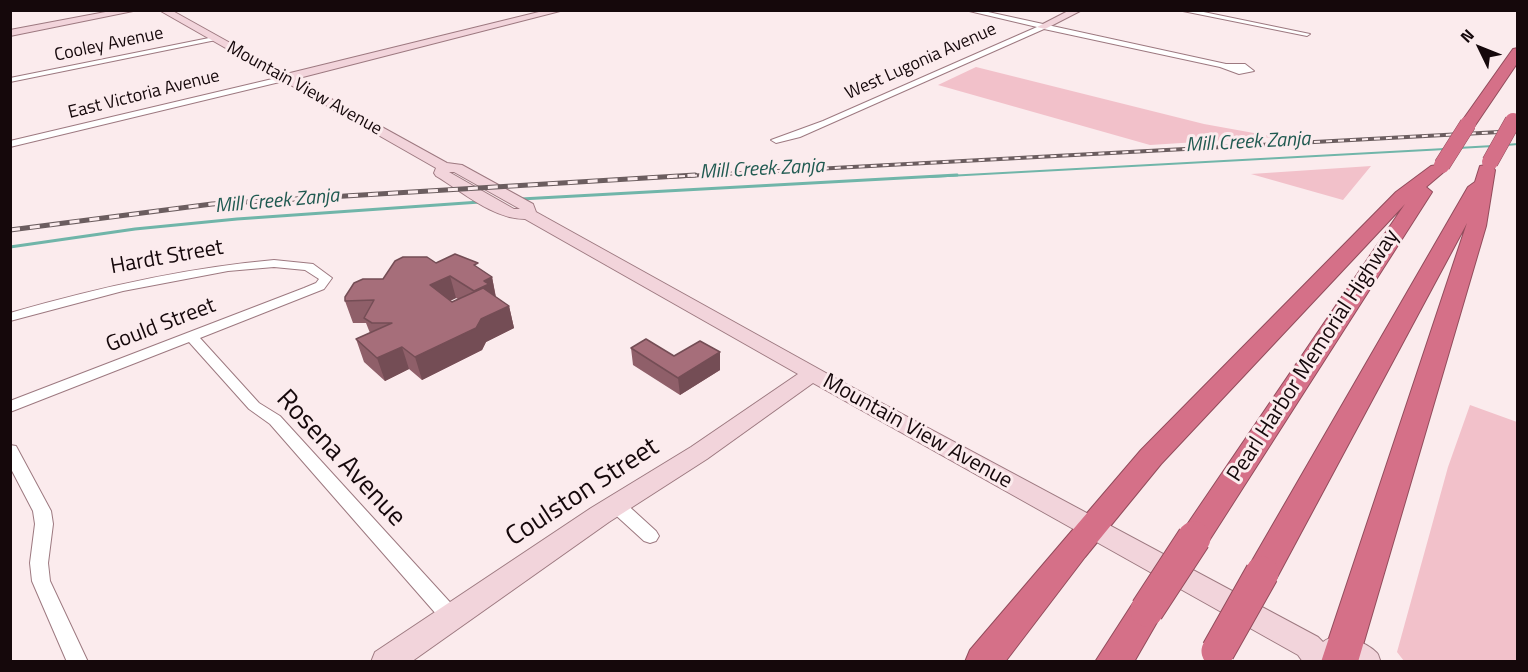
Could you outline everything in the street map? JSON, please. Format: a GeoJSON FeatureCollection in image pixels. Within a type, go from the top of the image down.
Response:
{"type":"FeatureCollection","features":[{"type":"Feature","properties":{"kind":"highway","name":"Pearl Harbor Memorial Highway"},"geometry":{"type":"LineString","coordinates":[[1113,662],[1468,124],[1518,52]]}},
{"type":"Feature","properties":{"kind":"highway"},"geometry":{"type":"LineString","coordinates":[[1215,656],[1515,117]]}},
{"type":"Feature","properties":{"kind":"highway"},"geometry":{"type":"LineString","coordinates":[[1336,656],[1476,226],[1488,166]]}},
{"type":"Feature","properties":{"kind":"highway"},"geometry":{"type":"LineString","coordinates":[[983,662],[1092,526],[1151,457],[1403,196],[1439,168]]}},
{"type":"Feature","properties":{"kind":"main road"},"geometry":{"type":"LineString","coordinates":[[10,33],[134,10]]}},
{"type":"Feature","properties":{"kind":"main road","name":"Mountain View Avenue"},"geometry":{"type":"LineString","coordinates":[[163,10],[444,168],[457,168],[497,190],[528,211],[812,374],[1336,656]]}},
{"type":"Feature","properties":{"kind":"main road"},"geometry":{"type":"LineString","coordinates":[[285,78],[560,10]]}},
{"type":"Feature","properties":{"kind":"main road","name":"West Lugonia Avenue"},"geometry":{"type":"LineString","coordinates":[[1042,27],[1078,10]]}},
{"type":"Feature","properties":{"kind":"main road","name":"Mountain View Avenue"},"geometry":{"type":"LineString","coordinates":[[444,168],[441,173],[511,214],[528,211]]}},
{"type":"Feature","properties":{"kind":"main road","name":"Coulston Street"},"geometry":{"type":"LineString","coordinates":[[386,662],[616,505],[699,453],[812,374]]}},
{"type":"Feature","properties":{"kind":"street"},"geometry":{"type":"LineString","coordinates":[[968,10],[1179,58],[1225,66]]}},
{"type":"Feature","properties":{"kind":"street"},"geometry":{"type":"LineString","coordinates":[[1181,10],[1307,34]]}},
{"type":"Feature","properties":{"kind":"street","name":"West Lugonia Avenue"},"geometry":{"type":"LineString","coordinates":[[776,140],[797,135],[826,123],[1042,27]]}},
{"type":"Feature","properties":{"kind":"street","name":"Cooley Avenue"},"geometry":{"type":"LineString","coordinates":[[10,80],[214,39]]}},
{"type":"Feature","properties":{"kind":"street","name":"East Victoria Avenue"},"geometry":{"type":"LineString","coordinates":[[10,144],[285,78]]}},
{"type":"Feature","properties":{"kind":"street","name":"Hardt Street"},"geometry":{"type":"LineString","coordinates":[[10,317],[124,286],[239,267],[297,265],[320,270],[326,278],[325,281]]}},
{"type":"Feature","properties":{"kind":"street","name":"Gould Street"},"geometry":{"type":"LineString","coordinates":[[10,407],[308,291],[325,281]]}},
{"type":"Feature","properties":{"kind":"street","name":"Rosena Avenue"},"geometry":{"type":"LineString","coordinates":[[192,337],[254,406],[275,420],[452,617]]}},
{"type":"Feature","properties":{"kind":"street"},"geometry":{"type":"LineString","coordinates":[[10,450],[42,511],[44,524],[39,563],[41,580],[78,662]]}},
{"type":"Feature","properties":{"kind":"street"},"geometry":{"type":"LineString","coordinates":[[616,505],[650,536]]}},
{"type":"Feature","properties":{"kind":"shaded area"},"geometry":{"type":"Polygon","coordinates":[[[976,67],[1204,124],[1276,137],[1150,145],[938,85],[976,67]]]}},
{"type":"Feature","properties":{"kind":"shaded area"},"geometry":{"type":"Polygon","coordinates":[[[1371,166],[1343,200],[1251,174],[1371,166]]]}},
{"type":"Feature","properties":{"kind":"shaded area"},"geometry":{"type":"Polygon","coordinates":[[[1470,405],[1517,422],[1517,661],[1404,661],[1397,652],[1448,467],[1470,405]]]}},
{"type":"Feature","properties":{"kind":"building"},"geometry":{"type":"Polygon","coordinates":[[[455,254],[478,263],[474,265],[492,277],[484,281],[489,284],[474,291],[450,276],[430,285],[452,302],[483,288],[509,306],[481,319],[476,328],[415,357],[402,347],[377,358],[356,339],[392,323],[372,323],[364,318],[374,300],[345,301],[354,283],[363,279],[383,279],[395,261],[403,257],[427,257],[436,263],[455,254]]]}},
{"type":"Feature","properties":{"kind":"building"},"geometry":{"type":"Polygon","coordinates":[[[646,339],[674,356],[700,341],[720,352],[678,378],[631,348],[646,339]]]}},
{"type":"Feature","properties":{"kind":"waterway","name":"Mill Creek Zanja"},"geometry":{"type":"LineString","coordinates":[[1506,145],[1518,144]]}},
{"type":"Feature","properties":{"kind":"waterway","name":"Mill Creek Zanja"},"geometry":{"type":"LineString","coordinates":[[1458,148],[1493,146]]}},
{"type":"Feature","properties":{"kind":"waterway","name":"Mill Creek Zanja"},"geometry":{"type":"LineString","coordinates":[[929,177],[1445,149]]}},
{"type":"Feature","properties":{"kind":"waterway","name":"Mill Creek Zanja"},"geometry":{"type":"LineString","coordinates":[[521,199],[957,175]]}},
{"type":"Feature","properties":{"kind":"waterway","name":"Mill Creek Zanja"},"geometry":{"type":"LineString","coordinates":[[10,247],[135,229],[237,219],[480,202]]}},
{"type":"Feature","properties":{"kind":"railway"},"geometry":{"type":"LineString","coordinates":[[667,177],[1518,131]]}},
{"type":"Feature","properties":{"kind":"railway"},"geometry":{"type":"LineString","coordinates":[[10,230],[212,204],[695,175]]}}]}
